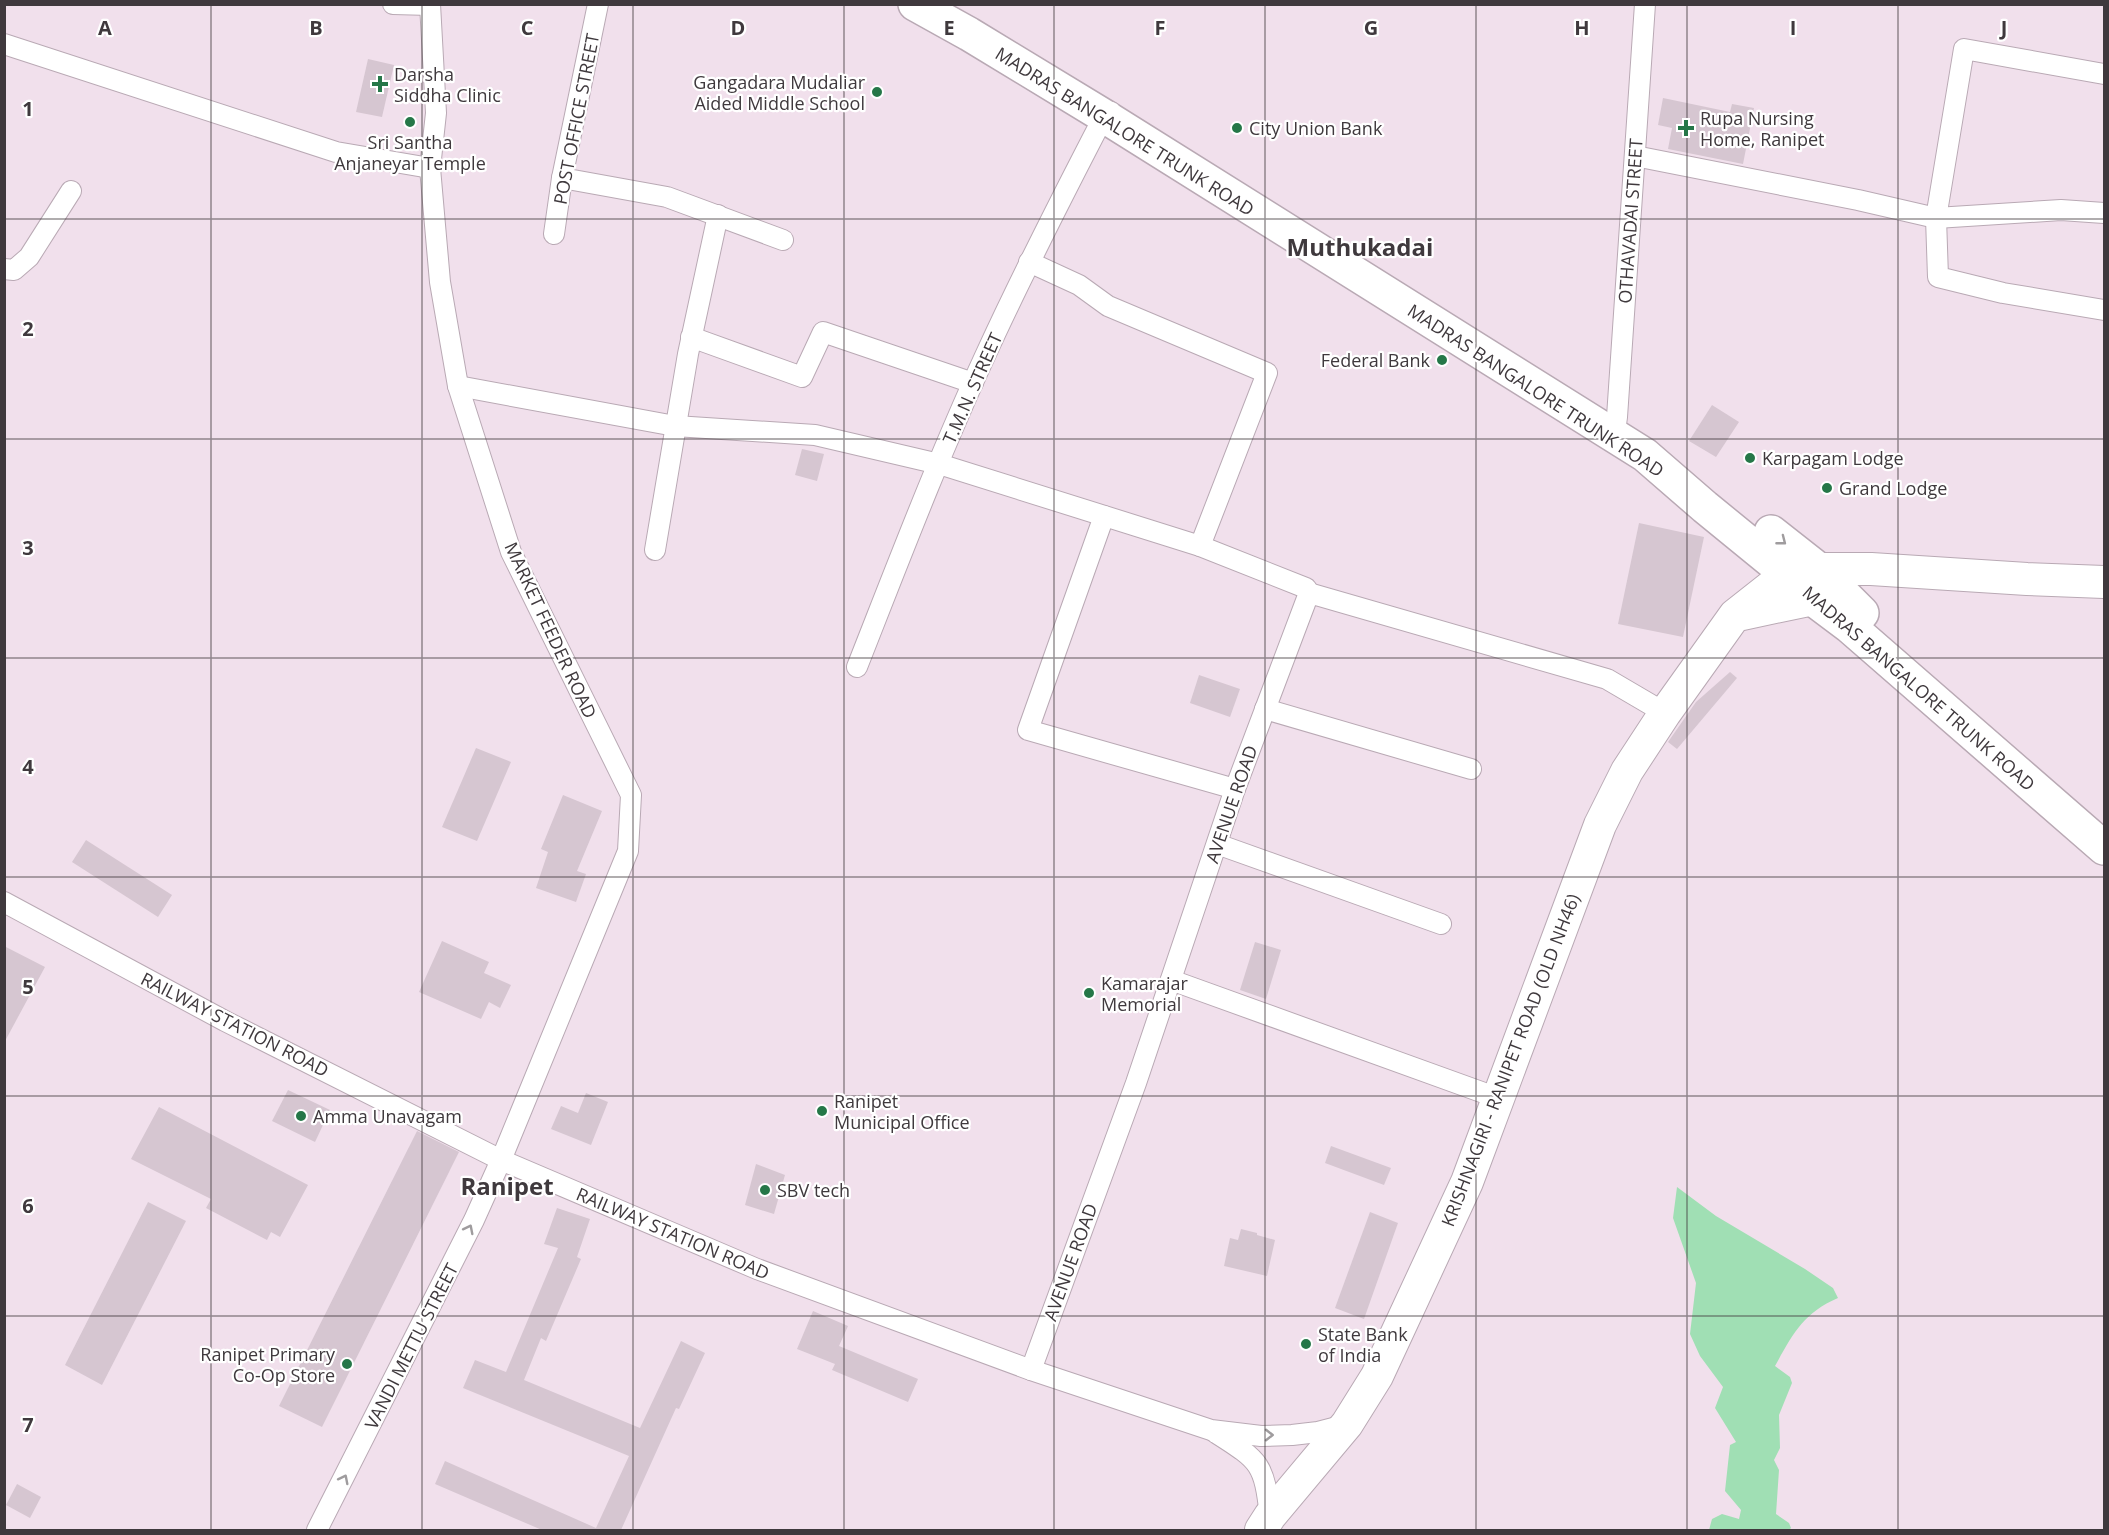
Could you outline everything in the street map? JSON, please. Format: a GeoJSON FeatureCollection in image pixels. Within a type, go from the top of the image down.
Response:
{"type":"FeatureCollection","features":[{"type":"Feature","properties":{"kind":"highway","name":"MADRAS BANGALORE TRUNK ROAD"},"geometry":{"type":"LineString","coordinates":[[915,4],[960,16],[1616,428],[1705,507],[1813,582],[1849,626],[2104,848]]}},
{"type":"Feature","properties":{"kind":"highway"},"geometry":{"type":"LineString","coordinates":[[1813,582],[2104,829]]}},
{"type":"Feature","properties":{"kind":"main road"},"geometry":{"type":"LineString","coordinates":[[1813,582],[1871,569],[2104,582]]}},
{"type":"Feature","properties":{"kind":"main road"},"geometry":{"type":"LineString","coordinates":[[1813,582],[1943,587],[2027,596],[2104,598]]}},
{"type":"Feature","properties":{"kind":"main road","name":"KRISHNAGIRI - RANIPET ROAD (OLD NH46)"},"geometry":{"type":"LineString","coordinates":[[1265,1523],[1347,1424],[1377,1376],[1467,1182],[1600,825],[1627,771],[1735,615],[1813,582]]}},
{"type":"Feature","properties":{"kind":"street"},"geometry":{"type":"LineString","coordinates":[[393,4],[430,5]]}},
{"type":"Feature","properties":{"kind":"street","name":"POST OFFICE STREET"},"geometry":{"type":"LineString","coordinates":[[554,234],[562,178],[598,4]]}},
{"type":"Feature","properties":{"kind":"street","name":"OTHAVADAI STREET"},"geometry":{"type":"LineString","coordinates":[[1616,428],[1645,4]]}},
{"type":"Feature","properties":{"kind":"street","name":"MARKET FEEDER ROAD"},"geometry":{"type":"LineString","coordinates":[[430,5],[436,113],[430,168],[440,282],[458,387],[512,552],[631,795],[628,851],[501,1160]]}},
{"type":"Feature","properties":{"kind":"street"},"geometry":{"type":"LineString","coordinates":[[4,44],[336,152],[430,168]]}},
{"type":"Feature","properties":{"kind":"street"},"geometry":{"type":"LineString","coordinates":[[2104,74],[1964,49],[1936,218],[1938,277],[2003,293],[2104,310]]}},
{"type":"Feature","properties":{"kind":"street","name":"T.M.N. STREET"},"geometry":{"type":"LineString","coordinates":[[857,667],[973,383],[1029,262],[1111,112]]}},
{"type":"Feature","properties":{"kind":"street"},"geometry":{"type":"LineString","coordinates":[[1635,156],[1858,200],[1936,218],[2061,210],[2104,213]]}},
{"type":"Feature","properties":{"kind":"street"},"geometry":{"type":"LineString","coordinates":[[562,178],[667,197],[783,240]]}},
{"type":"Feature","properties":{"kind":"street"},"geometry":{"type":"LineString","coordinates":[[4,268],[14,270],[29,257],[71,191]]}},
{"type":"Feature","properties":{"kind":"street"},"geometry":{"type":"LineString","coordinates":[[654,550],[691,337],[718,215]]}},
{"type":"Feature","properties":{"kind":"street"},"geometry":{"type":"LineString","coordinates":[[1029,262],[1079,285],[1108,306],[1267,374],[1200,546]]}},
{"type":"Feature","properties":{"kind":"street"},"geometry":{"type":"LineString","coordinates":[[691,337],[802,377],[823,332],[973,383]]}},
{"type":"Feature","properties":{"kind":"street"},"geometry":{"type":"LineString","coordinates":[[458,387],[675,426],[815,435],[939,464],[1200,546],[1306,588],[1309,593],[1607,679],[1665,713]]}},
{"type":"Feature","properties":{"kind":"street"},"geometry":{"type":"LineString","coordinates":[[1104,516],[1028,730],[1235,789]]}},
{"type":"Feature","properties":{"kind":"street","name":"AVENUE ROAD"},"geometry":{"type":"LineString","coordinates":[[1031,1370],[1136,1083],[1235,789],[1309,593]]}},
{"type":"Feature","properties":{"kind":"street"},"geometry":{"type":"LineString","coordinates":[[1265,709],[1471,769]]}},
{"type":"Feature","properties":{"kind":"street"},"geometry":{"type":"LineString","coordinates":[[1217,844],[1441,924]]}},
{"type":"Feature","properties":{"kind":"street","name":"RAILWAY STATION ROAD"},"geometry":{"type":"LineString","coordinates":[[4,902],[225,1021],[501,1160],[757,1269],[1031,1370],[1211,1430],[1261,1436],[1292,1435],[1318,1432],[1347,1424]]}},
{"type":"Feature","properties":{"kind":"street"},"geometry":{"type":"LineString","coordinates":[[1171,980],[1498,1098]]}},
{"type":"Feature","properties":{"kind":"street","name":"VANDI METTU STREET"},"geometry":{"type":"LineString","coordinates":[[317,1530],[474,1220],[501,1160]]}},
{"type":"Feature","properties":{"kind":"street"},"geometry":{"type":"LineString","coordinates":[[1211,1430],[1248,1453],[1262,1470],[1267,1487],[1265,1523]]}},
{"type":"Feature","properties":{"kind":"shaded area"},"geometry":{"type":"Polygon","coordinates":[[[1677,1187],[1716,1216],[1833,1288],[1838,1298],[1816,1310],[1807,1318],[1794,1334],[1775,1366],[1790,1377],[1792,1383],[1779,1415],[1780,1448],[1774,1460],[1779,1470],[1776,1514],[1789,1523],[1791,1528],[1789,1530],[1709,1530],[1712,1519],[1722,1514],[1739,1519],[1741,1510],[1725,1491],[1730,1445],[1736,1442],[1715,1408],[1723,1387],[1700,1356],[1690,1334],[1696,1283],[1673,1218],[1677,1187]]]}},
{"type":"Feature","properties":{"kind":"building"},"geometry":{"type":"Polygon","coordinates":[[[368,59],[394,65],[382,117],[356,112],[368,59]]]}},
{"type":"Feature","properties":{"kind":"building"},"geometry":{"type":"Polygon","coordinates":[[[1663,98],[1730,112],[1732,104],[1754,108],[1743,164],[1668,149],[1672,128],[1658,125],[1663,98]]]}},
{"type":"Feature","properties":{"kind":"building"},"geometry":{"type":"Polygon","coordinates":[[[1712,405],[1739,422],[1716,457],[1689,441],[1712,405]]]}},
{"type":"Feature","properties":{"kind":"building"},"geometry":{"type":"Polygon","coordinates":[[[802,449],[824,454],[817,481],[795,475],[802,449]]]}},
{"type":"Feature","properties":{"kind":"building"},"geometry":{"type":"Polygon","coordinates":[[[1639,523],[1704,537],[1683,637],[1618,624],[1639,523]]]}},
{"type":"Feature","properties":{"kind":"building"},"geometry":{"type":"Polygon","coordinates":[[[1730,672],[1737,678],[1677,749],[1668,742],[1696,702],[1730,672]]]}},
{"type":"Feature","properties":{"kind":"building"},"geometry":{"type":"Polygon","coordinates":[[[1199,675],[1240,689],[1230,717],[1190,703],[1199,675]]]}},
{"type":"Feature","properties":{"kind":"building"},"geometry":{"type":"Polygon","coordinates":[[[476,748],[511,762],[477,841],[442,827],[476,748]]]}},
{"type":"Feature","properties":{"kind":"building"},"geometry":{"type":"Polygon","coordinates":[[[563,795],[602,811],[577,871],[586,874],[576,902],[536,888],[548,852],[541,849],[563,795]]]}},
{"type":"Feature","properties":{"kind":"building"},"geometry":{"type":"Polygon","coordinates":[[[86,840],[172,895],[158,917],[72,862],[86,840]]]}},
{"type":"Feature","properties":{"kind":"building"},"geometry":{"type":"Polygon","coordinates":[[[442,941],[489,962],[484,973],[511,985],[500,1008],[489,1002],[481,1019],[419,992],[442,941]]]}},
{"type":"Feature","properties":{"kind":"building"},"geometry":{"type":"Polygon","coordinates":[[[1255,942],[1281,950],[1266,999],[1240,990],[1255,942]]]}},
{"type":"Feature","properties":{"kind":"building"},"geometry":{"type":"Polygon","coordinates":[[[4,946],[45,967],[4,1043],[4,946]]]}},
{"type":"Feature","properties":{"kind":"building","name":"Amma Unavagam"},"geometry":{"type":"Polygon","coordinates":[[[288,1090],[330,1110],[315,1142],[272,1121],[288,1090]]]}},
{"type":"Feature","properties":{"kind":"building"},"geometry":{"type":"Polygon","coordinates":[[[586,1093],[608,1102],[591,1145],[551,1129],[561,1106],[578,1113],[586,1093]]]}},
{"type":"Feature","properties":{"kind":"building"},"geometry":{"type":"Polygon","coordinates":[[[159,1107],[308,1185],[280,1237],[271,1232],[267,1240],[206,1208],[211,1199],[131,1159],[159,1107]]]}},
{"type":"Feature","properties":{"kind":"building"},"geometry":{"type":"Polygon","coordinates":[[[417,1131],[459,1152],[322,1427],[279,1406],[417,1131]]]}},
{"type":"Feature","properties":{"kind":"building"},"geometry":{"type":"Polygon","coordinates":[[[1331,1146],[1391,1168],[1384,1185],[1325,1163],[1331,1146]]]}},
{"type":"Feature","properties":{"kind":"building","name":"SBV tech"},"geometry":{"type":"Polygon","coordinates":[[[756,1164],[785,1175],[774,1214],[745,1205],[756,1164]]]}},
{"type":"Feature","properties":{"kind":"building"},"geometry":{"type":"Polygon","coordinates":[[[148,1202],[186,1221],[102,1385],[65,1365],[148,1202]]]}},
{"type":"Feature","properties":{"kind":"building"},"geometry":{"type":"Polygon","coordinates":[[[557,1208],[590,1219],[577,1257],[581,1259],[546,1341],[541,1338],[524,1380],[640,1428],[681,1341],[705,1353],[679,1409],[676,1408],[621,1530],[542,1530],[435,1484],[445,1461],[596,1528],[629,1456],[463,1388],[475,1360],[506,1372],[558,1248],[544,1244],[557,1208]]]}},
{"type":"Feature","properties":{"kind":"building"},"geometry":{"type":"Polygon","coordinates":[[[1370,1212],[1398,1223],[1364,1319],[1335,1308],[1370,1212]]]}},
{"type":"Feature","properties":{"kind":"building"},"geometry":{"type":"Polygon","coordinates":[[[1241,1229],[1275,1240],[1267,1276],[1224,1266],[1230,1238],[1238,1240],[1241,1229]]]}},
{"type":"Feature","properties":{"kind":"building"},"geometry":{"type":"Polygon","coordinates":[[[813,1311],[848,1326],[839,1346],[918,1379],[908,1402],[832,1370],[835,1364],[797,1349],[813,1311]]]}},
{"type":"Feature","properties":{"kind":"building"},"geometry":{"type":"Polygon","coordinates":[[[17,1484],[41,1497],[30,1518],[6,1505],[17,1484]]]}},
{"type":"Feature","properties":{"kind":"place","name":"Darsha Siddha Clinic"},"geometry":{"type":"Point","coordinates":[380,84]}},
{"type":"Feature","properties":{"kind":"place","name":"Gangadara Mudaliar Aided Middle School"},"geometry":{"type":"Point","coordinates":[877,92]}},
{"type":"Feature","properties":{"kind":"place","name":"Sri Santha Anjaneyar Temple"},"geometry":{"type":"Point","coordinates":[410,122]}},
{"type":"Feature","properties":{"kind":"place","name":"City Union Bank"},"geometry":{"type":"Point","coordinates":[1237,128]}},
{"type":"Feature","properties":{"kind":"place","name":"Rupa Nursing Home, Ranipet"},"geometry":{"type":"Point","coordinates":[1686,128]}},
{"type":"Feature","properties":{"kind":"place","name":"Federal Bank"},"geometry":{"type":"Point","coordinates":[1442,360]}},
{"type":"Feature","properties":{"kind":"place","name":"Karpagam Lodge"},"geometry":{"type":"Point","coordinates":[1750,458]}},
{"type":"Feature","properties":{"kind":"place","name":"Grand Lodge"},"geometry":{"type":"Point","coordinates":[1827,488]}},
{"type":"Feature","properties":{"kind":"place","name":"Kamarajar Memorial"},"geometry":{"type":"Point","coordinates":[1089,993]}},
{"type":"Feature","properties":{"kind":"place","name":"Ranipet Municipal Office"},"geometry":{"type":"Point","coordinates":[822,1111]}},
{"type":"Feature","properties":{"kind":"place","name":"Amma Unavagam"},"geometry":{"type":"Point","coordinates":[301,1116]}},
{"type":"Feature","properties":{"kind":"place","name":"SBV tech"},"geometry":{"type":"Point","coordinates":[765,1190]}},
{"type":"Feature","properties":{"kind":"place","name":"State Bank of India"},"geometry":{"type":"Point","coordinates":[1306,1344]}},
{"type":"Feature","properties":{"kind":"place","name":"Ranipet Primary Co-Op Store"},"geometry":{"type":"Point","coordinates":[347,1364]}},
{"type":"Feature","properties":{"kind":"district","name":"Muthukadai"},"geometry":{"type":"Point","coordinates":[1360,246]}},
{"type":"Feature","properties":{"kind":"district","name":"Ranipet"},"geometry":{"type":"Point","coordinates":[507,1185]}}]}
